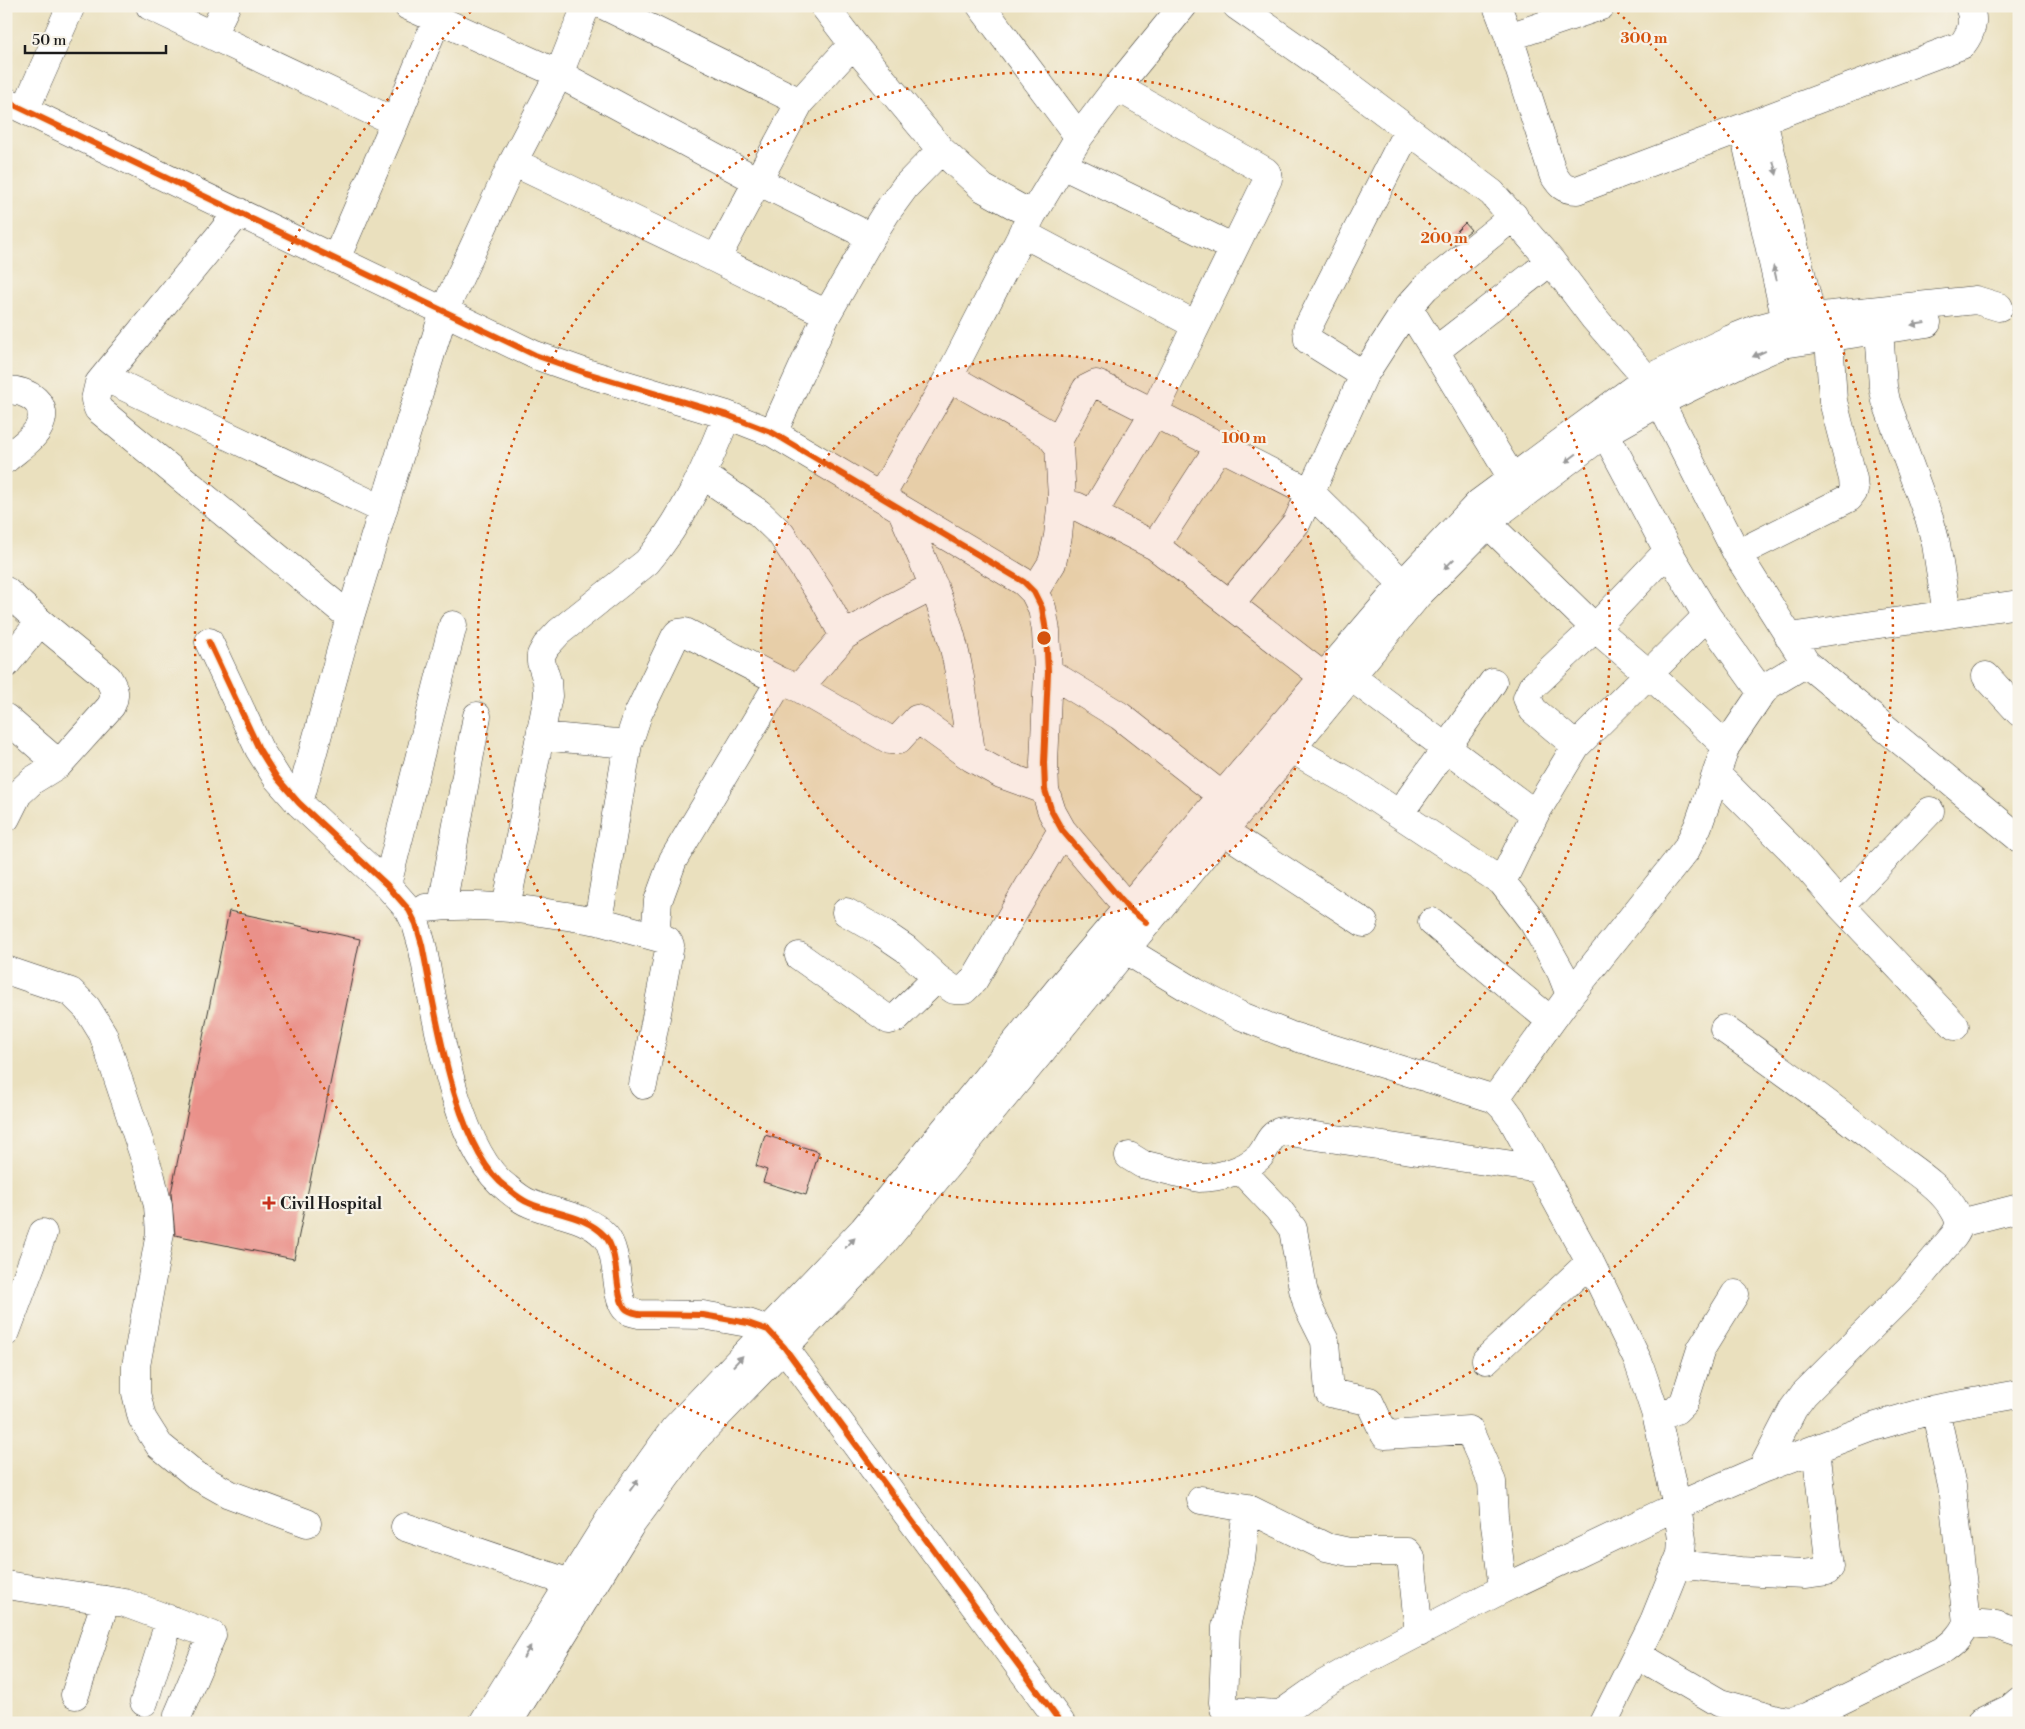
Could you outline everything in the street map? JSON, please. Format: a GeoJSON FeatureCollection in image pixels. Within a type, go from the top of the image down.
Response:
{"type":"FeatureCollection","features":[{"type":"Feature","properties":{"kind":"street"},"geometry":{"type":"LineString","coordinates":[[71,6],[16,105],[535,355],[586,373],[727,415],[773,433],[1024,582],[1034,592],[1042,608],[1046,632],[1048,672],[1044,763],[1045,790],[1052,812],[1062,830],[1137,915]]}},
{"type":"Feature","properties":{"kind":"street"},"geometry":{"type":"LineString","coordinates":[[150,6],[395,122]]}},
{"type":"Feature","properties":{"kind":"street"},"geometry":{"type":"LineString","coordinates":[[212,35],[226,6]]}},
{"type":"Feature","properties":{"kind":"street"},"geometry":{"type":"LineString","coordinates":[[408,6],[559,74],[758,181],[871,238]]}},
{"type":"Feature","properties":{"kind":"street"},"geometry":{"type":"LineString","coordinates":[[299,803],[350,617],[444,311],[513,162],[559,74],[586,6]]}},
{"type":"Feature","properties":{"kind":"street"},"geometry":{"type":"LineString","coordinates":[[605,6],[800,102]]}},
{"type":"Feature","properties":{"kind":"street"},"geometry":{"type":"LineString","coordinates":[[824,6],[852,44],[941,150],[983,188],[1027,224],[1196,325]]}},
{"type":"Feature","properties":{"kind":"street"},"geometry":{"type":"LineString","coordinates":[[981,6],[1079,137]]}},
{"type":"Feature","properties":{"kind":"street"},"geometry":{"type":"LineString","coordinates":[[891,503],[949,377],[1027,224],[1079,137],[1183,6]]}},
{"type":"Feature","properties":{"kind":"street"},"geometry":{"type":"LineString","coordinates":[[1497,6],[1509,37],[1553,174],[1561,187],[1566,190],[1577,190],[1962,45],[1970,35],[1972,25],[1969,6]]}},
{"type":"Feature","properties":{"kind":"street"},"geometry":{"type":"LineString","coordinates":[[1509,37],[1601,6]]}},
{"type":"Feature","properties":{"kind":"street"},"geometry":{"type":"LineString","coordinates":[[1239,7],[1479,181],[1514,216],[1654,391],[1737,554],[1806,663],[2019,838]]}},
{"type":"Feature","properties":{"kind":"street"},"geometry":{"type":"LineString","coordinates":[[336,259],[437,19]]}},
{"type":"Feature","properties":{"kind":"street"},"geometry":{"type":"LineString","coordinates":[[716,259],[800,102],[852,44]]}},
{"type":"Feature","properties":{"kind":"street"},"geometry":{"type":"LineString","coordinates":[[1093,514],[1154,414],[1268,180],[1267,173],[1117,87]]}},
{"type":"Feature","properties":{"kind":"street"},"geometry":{"type":"LineString","coordinates":[[1737,554],[1849,498],[1854,491],[1853,480],[1833,401],[1809,325],[1753,124]]}},
{"type":"Feature","properties":{"kind":"street"},"geometry":{"type":"LineString","coordinates":[[1364,375],[1308,340],[1307,330],[1408,130]]}},
{"type":"Feature","properties":{"kind":"street"},"geometry":{"type":"LineString","coordinates":[[773,433],[827,314],[871,238],[905,187],[941,150]]}},
{"type":"Feature","properties":{"kind":"street"},"geometry":{"type":"LineString","coordinates":[[513,162],[827,314]]}},
{"type":"Feature","properties":{"kind":"street"},"geometry":{"type":"LineString","coordinates":[[1062,165],[1234,248]]}},
{"type":"Feature","properties":{"kind":"street"},"geometry":{"type":"LineString","coordinates":[[239,212],[99,383],[95,400],[98,409],[350,617]]}},
{"type":"Feature","properties":{"kind":"street"},"geometry":{"type":"LineString","coordinates":[[1230,604],[1293,529],[1304,510],[1310,492],[1364,375],[1408,307],[1426,288],[1514,216]]}},
{"type":"Feature","properties":{"kind":"street"},"geometry":{"type":"LineString","coordinates":[[1434,351],[1551,261]]}},
{"type":"Feature","properties":{"kind":"street"},"geometry":{"type":"LineString","coordinates":[[1137,915],[1222,830],[1290,748],[1337,676],[1403,584],[1479,503],[1512,478],[1654,391],[1731,339],[1809,325],[1976,300],[2009,306]]}},
{"type":"Feature","properties":{"kind":"street"},"geometry":{"type":"LineString","coordinates":[[483,1723],[515,1691],[624,1516],[674,1429],[776,1339],[863,1230],[1137,915],[1222,796],[1337,676],[1500,512],[1605,433],[1654,391],[1740,363],[1783,344],[1809,325],[1879,330],[1980,315],[2009,306]]}},
{"type":"Feature","properties":{"kind":"street"},"geometry":{"type":"LineString","coordinates":[[1408,307],[1512,478]]}},
{"type":"Feature","properties":{"kind":"street"},"geometry":{"type":"LineString","coordinates":[[1879,330],[1885,394],[1930,521],[1936,544],[1947,614]]}},
{"type":"Feature","properties":{"kind":"street"},"geometry":{"type":"LineString","coordinates":[[104,377],[382,509]]}},
{"type":"Feature","properties":{"kind":"street"},"geometry":{"type":"LineString","coordinates":[[949,377],[1049,434],[1057,444],[1060,453],[1062,498],[1056,544],[1052,563],[1034,592]]}},
{"type":"Feature","properties":{"kind":"street"},"geometry":{"type":"LineString","coordinates":[[1057,444],[1086,388],[1096,384],[1101,386],[1310,492],[1403,584]]}},
{"type":"Feature","properties":{"kind":"street"},"geometry":{"type":"LineString","coordinates":[[6,390],[18,390],[28,394],[38,402],[42,413],[37,431],[6,459]]}},
{"type":"Feature","properties":{"kind":"street"},"geometry":{"type":"LineString","coordinates":[[506,906],[548,696],[547,681],[541,662],[541,655],[558,632],[647,562],[676,522],[703,475],[727,415]]}},
{"type":"Feature","properties":{"kind":"street"},"geometry":{"type":"LineString","coordinates":[[1605,433],[1668,551],[1707,616],[1762,694]]}},
{"type":"Feature","properties":{"kind":"street"},"geometry":{"type":"LineString","coordinates":[[1155,546],[1219,447]]}},
{"type":"Feature","properties":{"kind":"street"},"geometry":{"type":"LineString","coordinates":[[703,475],[759,513],[781,534],[824,599],[844,636]]}},
{"type":"Feature","properties":{"kind":"street"},"geometry":{"type":"LineString","coordinates":[[1062,498],[1155,546],[1230,604],[1446,748],[1535,814]]}},
{"type":"Feature","properties":{"kind":"street"},"geometry":{"type":"LineString","coordinates":[[891,503],[934,586],[949,628],[962,692],[972,758]]}},
{"type":"Feature","properties":{"kind":"street"},"geometry":{"type":"LineString","coordinates":[[1488,524],[1595,628],[1649,674],[1726,746]]}},
{"type":"Feature","properties":{"kind":"street"},"geometry":{"type":"LineString","coordinates":[[1576,746],[1533,710],[1527,698],[1532,687],[1595,628],[1668,551]]}},
{"type":"Feature","properties":{"kind":"street"},"geometry":{"type":"LineString","coordinates":[[654,936],[658,901],[673,860],[790,685],[844,636],[891,608],[934,586]]}},
{"type":"Feature","properties":{"kind":"street"},"geometry":{"type":"LineString","coordinates":[[6,591],[40,622],[108,678],[114,688],[115,697],[111,706],[59,764],[33,780],[18,794],[6,818]]}},
{"type":"Feature","properties":{"kind":"street"},"geometry":{"type":"LineString","coordinates":[[1789,637],[2019,604]]}},
{"type":"Feature","properties":{"kind":"street"},"geometry":{"type":"LineString","coordinates":[[1502,882],[1535,814],[1576,746],[1707,616]]}},
{"type":"Feature","properties":{"kind":"street"},"geometry":{"type":"LineString","coordinates":[[6,664],[40,622]]}},
{"type":"Feature","properties":{"kind":"street"},"geometry":{"type":"LineString","coordinates":[[387,885],[453,625]]}},
{"type":"Feature","properties":{"kind":"street"},"geometry":{"type":"LineString","coordinates":[[598,921],[628,744],[638,714],[678,633],[685,632],[790,685],[893,741],[898,740],[914,720],[921,719],[972,758],[1000,774],[1045,790]]}},
{"type":"Feature","properties":{"kind":"street"},"geometry":{"type":"LineString","coordinates":[[209,642],[259,749],[277,778],[299,803],[387,885],[410,910],[422,945],[450,1080],[468,1134],[490,1170],[505,1187],[528,1203],[578,1220],[605,1236],[612,1251],[622,1303],[628,1311],[639,1314],[702,1315],[748,1323],[776,1339],[1060,1723]]}},
{"type":"Feature","properties":{"kind":"street"},"geometry":{"type":"LineString","coordinates":[[1495,1099],[1570,995],[1686,850],[1698,826],[1726,746],[1762,694],[1769,685],[1806,663]]}},
{"type":"Feature","properties":{"kind":"street"},"geometry":{"type":"LineString","coordinates":[[1048,672],[1120,716],[1222,796]]}},
{"type":"Feature","properties":{"kind":"street"},"geometry":{"type":"LineString","coordinates":[[1986,676],[2019,712]]}},
{"type":"Feature","properties":{"kind":"street"},"geometry":{"type":"LineString","coordinates":[[1399,814],[1493,682]]}},
{"type":"Feature","properties":{"kind":"street"},"geometry":{"type":"LineString","coordinates":[[442,906],[477,716]]}},
{"type":"Feature","properties":{"kind":"street"},"geometry":{"type":"LineString","coordinates":[[6,718],[59,764]]}},
{"type":"Feature","properties":{"kind":"street"},"geometry":{"type":"LineString","coordinates":[[540,736],[628,744]]}},
{"type":"Feature","properties":{"kind":"street"},"geometry":{"type":"LineString","coordinates":[[1290,748],[1355,785],[1502,882],[1534,922],[1561,972],[1570,995]]}},
{"type":"Feature","properties":{"kind":"street"},"geometry":{"type":"LineString","coordinates":[[1716,774],[1795,852],[1840,905],[1955,1026]]}},
{"type":"Feature","properties":{"kind":"street"},"geometry":{"type":"LineString","coordinates":[[1840,905],[1930,811]]}},
{"type":"Feature","properties":{"kind":"street"},"geometry":{"type":"LineString","coordinates":[[846,912],[906,949],[937,978],[954,990],[964,990],[974,980],[1062,830]]}},
{"type":"Feature","properties":{"kind":"street"},"geometry":{"type":"LineString","coordinates":[[1222,830],[1364,924]]}},
{"type":"Feature","properties":{"kind":"street"},"geometry":{"type":"LineString","coordinates":[[410,910],[442,906],[506,906],[598,921],[667,940],[670,945],[669,952],[643,1085]]}},
{"type":"Feature","properties":{"kind":"street"},"geometry":{"type":"LineString","coordinates":[[1432,922],[1551,1021]]}},
{"type":"Feature","properties":{"kind":"street"},"geometry":{"type":"LineString","coordinates":[[1115,941],[1195,992],[1239,1015],[1289,1035],[1495,1099],[1512,1119],[1590,1262],[1638,1362],[1657,1418],[1677,1506],[1682,1539],[1678,1564],[1638,1655],[1603,1723]]}},
{"type":"Feature","properties":{"kind":"street"},"geometry":{"type":"LineString","coordinates":[[799,956],[888,1020],[896,1018],[937,978]]}},
{"type":"Feature","properties":{"kind":"street"},"geometry":{"type":"LineString","coordinates":[[6,970],[70,992],[87,1008],[103,1034],[151,1177],[158,1206],[160,1232],[136,1366],[136,1393],[142,1418],[158,1445],[197,1476],[229,1494],[307,1523]]}},
{"type":"Feature","properties":{"kind":"street"},"geometry":{"type":"LineString","coordinates":[[1724,1030],[1835,1108],[1937,1189],[1956,1213],[1960,1224],[1953,1237],[1911,1287],[1804,1394],[1793,1409],[1762,1469]]}},
{"type":"Feature","properties":{"kind":"street"},"geometry":{"type":"LineString","coordinates":[[1129,1156],[1142,1164],[1199,1178],[1219,1176],[1240,1169],[1259,1157],[1272,1136],[1282,1131],[1540,1169]]}},
{"type":"Feature","properties":{"kind":"street"},"geometry":{"type":"LineString","coordinates":[[1240,1169],[1294,1229],[1303,1289],[1308,1307],[1324,1341],[1329,1393],[1369,1401],[1385,1436],[1469,1430],[1492,1482],[1503,1589]]}},
{"type":"Feature","properties":{"kind":"street"},"geometry":{"type":"LineString","coordinates":[[1960,1224],[2019,1208]]}},
{"type":"Feature","properties":{"kind":"street"},"geometry":{"type":"LineString","coordinates":[[6,1332],[43,1234]]}},
{"type":"Feature","properties":{"kind":"street"},"geometry":{"type":"LineString","coordinates":[[1486,1360],[1590,1262]]}},
{"type":"Feature","properties":{"kind":"street"},"geometry":{"type":"LineString","coordinates":[[1657,1418],[1676,1410],[1684,1402],[1701,1349],[1735,1294]]}},
{"type":"Feature","properties":{"kind":"street"},"geometry":{"type":"LineString","coordinates":[[1247,1508],[1241,1559],[1226,1627],[1223,1702],[1224,1708],[1230,1711],[1277,1720],[1322,1685],[1366,1660],[1503,1589],[1677,1506],[1762,1469],[1874,1427],[1935,1409],[2019,1394]]}},
{"type":"Feature","properties":{"kind":"street"},"geometry":{"type":"LineString","coordinates":[[1638,1655],[1720,1704],[1778,1719],[1790,1720],[1807,1716],[1942,1651],[1962,1634],[1967,1623],[1952,1486],[1935,1409]]}},
{"type":"Feature","properties":{"kind":"street"},"geometry":{"type":"LineString","coordinates":[[1678,1564],[1740,1571],[1795,1574],[1827,1571],[1830,1567],[1816,1450]]}},
{"type":"Feature","properties":{"kind":"street"},"geometry":{"type":"LineString","coordinates":[[1202,1500],[1247,1508],[1332,1549],[1349,1552],[1403,1551],[1409,1554],[1411,1557],[1419,1633]]}},
{"type":"Feature","properties":{"kind":"street"},"geometry":{"type":"LineString","coordinates":[[405,1527],[578,1590]]}},
{"type":"Feature","properties":{"kind":"street"},"geometry":{"type":"LineString","coordinates":[[6,1585],[125,1602],[212,1635],[178,1715]]}},
{"type":"Feature","properties":{"kind":"street"},"geometry":{"type":"LineString","coordinates":[[75,1695],[106,1600]]}},
{"type":"Feature","properties":{"kind":"street"},"geometry":{"type":"LineString","coordinates":[[144,1702],[170,1619]]}},
{"type":"Feature","properties":{"kind":"street"},"geometry":{"type":"LineString","coordinates":[[1967,1623],[1996,1625],[2019,1633]]}},
{"type":"Feature","properties":{"kind":"street"},"geometry":{"type":"LineString","coordinates":[[508,1723],[515,1691]]}},
{"type":"Feature","properties":{"kind":"street"},"geometry":{"type":"LineString","coordinates":[[1980,1723],[2011,1708],[2019,1701]]}},
{"type":"Feature","properties":{"kind":"building"},"geometry":{"type":"Polygon","coordinates":[[[1465,223],[1471,230],[1454,244],[1449,239],[1465,223]]]}},
{"type":"Feature","properties":{"kind":"building"},"geometry":{"type":"Polygon","coordinates":[[[229,911],[360,939],[294,1259],[175,1235],[171,1193],[229,911]]]}},
{"type":"Feature","properties":{"kind":"building"},"geometry":{"type":"Polygon","coordinates":[[[765,1135],[819,1152],[806,1195],[763,1182],[767,1170],[756,1166],[765,1135]]]}},
{"type":"Feature","properties":{"kind":"cycle path"},"geometry":{"type":"LineString","coordinates":[[6,101],[535,355],[586,373],[727,415],[773,433],[1024,582],[1034,592],[1042,608],[1046,631],[1048,672],[1044,763],[1045,790],[1052,812],[1062,830],[1128,908],[1146,922]]}},
{"type":"Feature","properties":{"kind":"cycle path"},"geometry":{"type":"LineString","coordinates":[[209,642],[259,749],[277,778],[299,803],[387,885],[409,910],[416,924],[422,945],[449,1076],[473,1143],[489,1169],[507,1188],[523,1200],[538,1207],[579,1219],[605,1236],[613,1252],[622,1302],[625,1308],[631,1312],[639,1314],[703,1315],[748,1323],[768,1330],[784,1347],[1061,1723]]}},
{"type":"Feature","properties":{"kind":"place","name":"Civil Hospital"},"geometry":{"type":"Point","coordinates":[269,1203]}}]}
